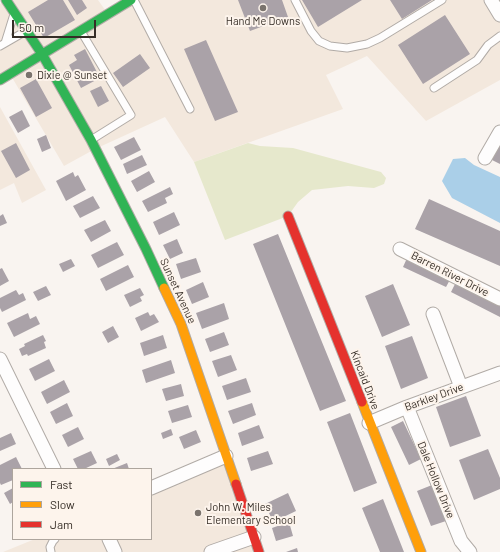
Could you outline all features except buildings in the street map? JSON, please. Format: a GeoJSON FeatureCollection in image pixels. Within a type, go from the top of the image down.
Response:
{"type":"FeatureCollection","features":[{"type":"Feature","properties":{"kind":"street","name":"Sunset Avenue"},"geometry":{"type":"LineString","coordinates":[[6,0],[42,54],[91,140],[146,249],[181,324],[259,552]]}},
{"type":"Feature","properties":{"kind":"street"},"geometry":{"type":"LineString","coordinates":[[0,80],[131,0]]}},
{"type":"Feature","properties":{"kind":"street"},"geometry":{"type":"LineString","coordinates":[[491,0],[500,15]]}},
{"type":"Feature","properties":{"kind":"street"},"geometry":{"type":"LineString","coordinates":[[485,158],[500,132]]}},
{"type":"Feature","properties":{"kind":"street","name":"Kincaid Drive"},"geometry":{"type":"LineString","coordinates":[[288,216],[421,552]]}},
{"type":"Feature","properties":{"kind":"street","name":"Barren River Drive"},"geometry":{"type":"LineString","coordinates":[[400,249],[500,299]]}},
{"type":"Feature","properties":{"kind":"street"},"geometry":{"type":"LineString","coordinates":[[433,314],[460,387]]}},
{"type":"Feature","properties":{"kind":"street"},"geometry":{"type":"LineString","coordinates":[[0,359],[54,468]]}},
{"type":"Feature","properties":{"kind":"street","name":"Barkley Drive"},"geometry":{"type":"LineString","coordinates":[[369,423],[407,407],[500,373]]}},
{"type":"Feature","properties":{"kind":"street","name":"Dale Hollow Drive"},"geometry":{"type":"LineString","coordinates":[[407,407],[461,541],[470,552]]}},
{"type":"Feature","properties":{"kind":"street"},"geometry":{"type":"LineString","coordinates":[[152,488],[226,456]]}},
{"type":"Feature","properties":{"kind":"street"},"geometry":{"type":"LineString","coordinates":[[211,552],[254,537]]}},
{"type":"Feature","properties":{"kind":"street"},"geometry":{"type":"LineString","coordinates":[[109,540],[115,552]]}},
{"type":"Feature","properties":{"kind":"lane"},"geometry":{"type":"LineString","coordinates":[[134,0],[190,109]]}},
{"type":"Feature","properties":{"kind":"lane"},"geometry":{"type":"LineString","coordinates":[[295,0],[311,31],[319,41],[330,46],[347,48],[367,44],[380,38],[442,0]]}},
{"type":"Feature","properties":{"kind":"lane"},"geometry":{"type":"LineString","coordinates":[[3,44],[14,12]]}},
{"type":"Feature","properties":{"kind":"lane"},"geometry":{"type":"LineString","coordinates":[[3,44],[26,30]]}},
{"type":"Feature","properties":{"kind":"lane"},"geometry":{"type":"LineString","coordinates":[[81,30],[131,115],[91,140]]}},
{"type":"Feature","properties":{"kind":"lane"},"geometry":{"type":"LineString","coordinates":[[434,88],[478,60],[488,44],[500,36]]}},
{"type":"Feature","properties":{"kind":"lane"},"geometry":{"type":"LineString","coordinates":[[51,552],[50,547],[54,540]]}},
{"type":"Feature","properties":{"kind":"shaded area"},"geometry":{"type":"Polygon","coordinates":[[[6,0],[98,0],[108,14],[131,0],[500,0],[500,80],[426,121],[367,56],[326,75],[343,109],[194,162],[165,117],[95,149],[64,166],[10,74],[0,80],[0,4],[6,0]]]}},
{"type":"Feature","properties":{"kind":"shaded area"},"geometry":{"type":"Polygon","coordinates":[[[0,107],[46,190],[22,203],[14,183],[0,190],[0,107]]]}},
{"type":"Feature","properties":{"kind":"shaded area","name":"John W. Miles Elementary School"},"geometry":{"type":"Polygon","coordinates":[[[226,456],[259,552],[3,552],[33,540],[152,540],[152,488],[226,456]]]}},
{"type":"Feature","properties":{"kind":"green space"},"geometry":{"type":"Polygon","coordinates":[[[248,143],[260,146],[293,148],[381,172],[386,178],[384,184],[374,188],[348,186],[312,190],[298,202],[288,216],[225,240],[194,162],[248,143]]]}},
{"type":"Feature","properties":{"kind":"water"},"geometry":{"type":"Polygon","coordinates":[[[465,158],[474,165],[500,177],[500,223],[452,198],[442,181],[453,159],[465,158]]]}},
{"type":"Feature","properties":{"kind":"traffic: fast"},"geometry":{"type":"LineString","coordinates":[[6,0],[42,54],[91,140],[164,288]]}},
{"type":"Feature","properties":{"kind":"traffic: fast"},"geometry":{"type":"LineString","coordinates":[[0,80],[131,0]]}},
{"type":"Feature","properties":{"kind":"traffic: slow"},"geometry":{"type":"LineString","coordinates":[[164,288],[181,324],[236,484]]}},
{"type":"Feature","properties":{"kind":"traffic: slow"},"geometry":{"type":"LineString","coordinates":[[362,402],[421,552]]}},
{"type":"Feature","properties":{"kind":"traffic: jam"},"geometry":{"type":"LineString","coordinates":[[288,216],[362,402]]}},
{"type":"Feature","properties":{"kind":"traffic: jam"},"geometry":{"type":"LineString","coordinates":[[236,484],[259,552]]}},
{"type":"Feature","properties":{"kind":"place","name":"Hand Me Downs"},"geometry":{"type":"Point","coordinates":[263,8]}},
{"type":"Feature","properties":{"kind":"place","name":"Dixie @ Sunset"},"geometry":{"type":"Point","coordinates":[29,75]}},
{"type":"Feature","properties":{"kind":"place","name":"John W. Miles Elementary School"},"geometry":{"type":"Point","coordinates":[198,513]}}]}
